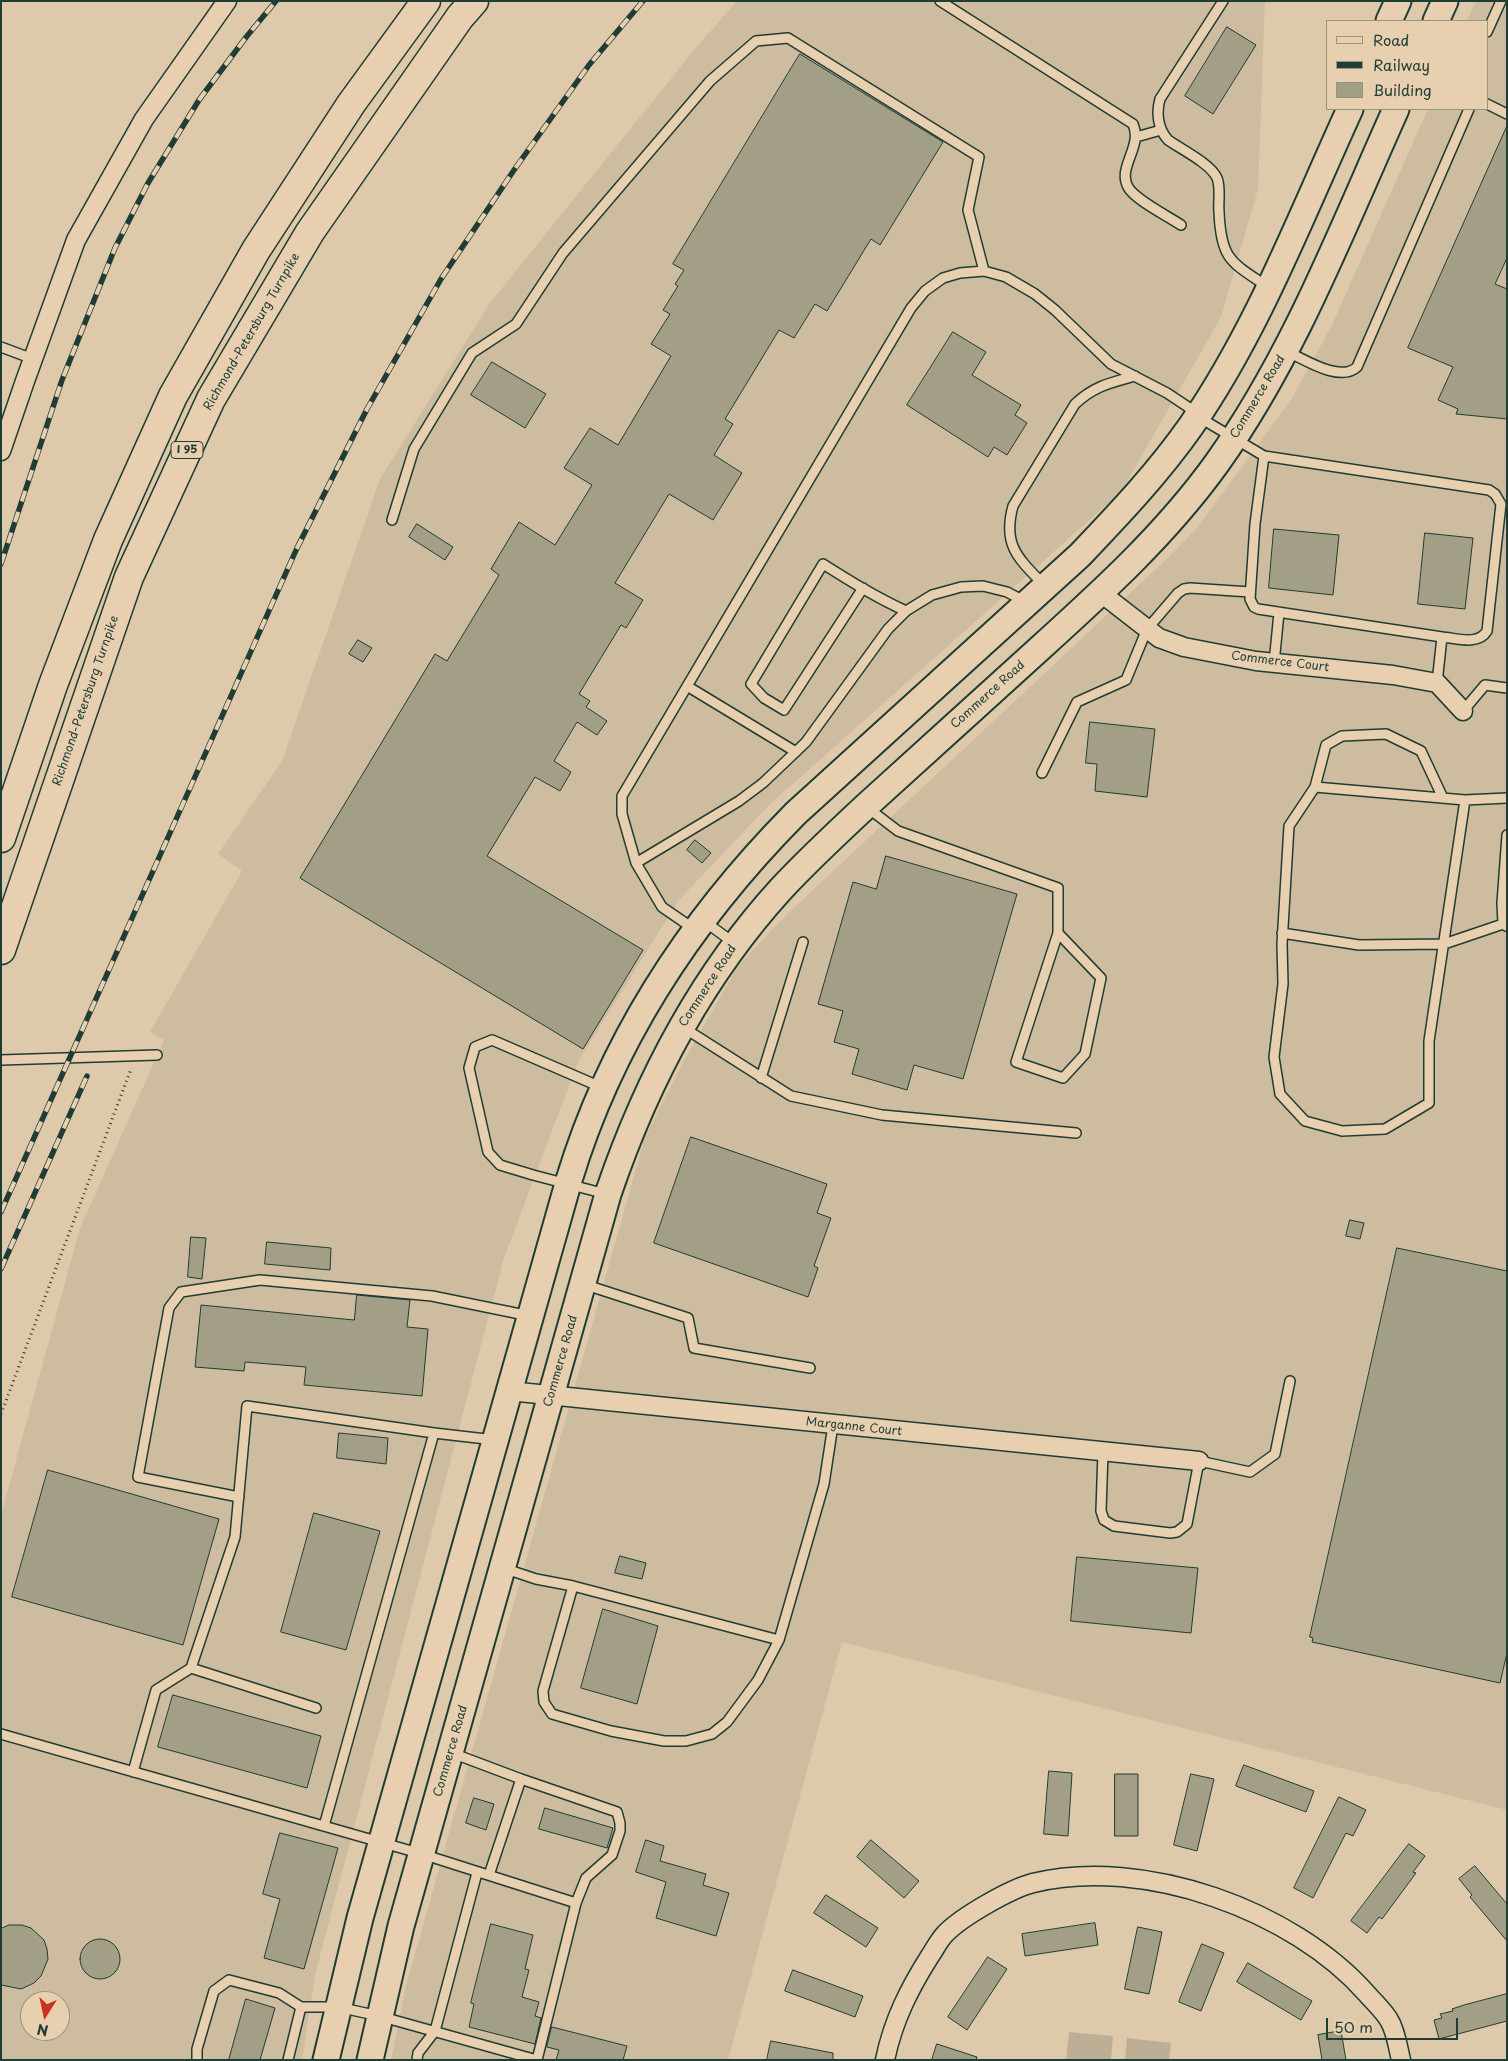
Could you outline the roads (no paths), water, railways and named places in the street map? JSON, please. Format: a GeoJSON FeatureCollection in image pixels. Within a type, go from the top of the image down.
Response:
{"type":"FeatureCollection","features":[{"type":"Feature","properties":{"kind":"highway","name":"I 95"},"geometry":{"type":"LineString","coordinates":[[1,838],[54,684],[108,540],[173,396],[256,250],[351,104],[426,1]]}},
{"type":"Feature","properties":{"kind":"highway","name":"Richmond-Petersburg Turnpike"},"geometry":{"type":"LineString","coordinates":[[1,950],[128,576],[211,399],[310,232],[460,17],[474,1]]}},
{"type":"Feature","properties":{"kind":"main road"},"geometry":{"type":"LineString","coordinates":[[1389,20],[1398,1]]}},
{"type":"Feature","properties":{"kind":"main road"},"geometry":{"type":"LineString","coordinates":[[1436,20],[1445,1]]}},
{"type":"Feature","properties":{"kind":"main road"},"geometry":{"type":"LineString","coordinates":[[326,2060],[353,1943],[568,1184],[588,1126],[629,1035],[690,922],[742,871],[796,813],[1080,555],[1126,507],[1161,466],[1197,416],[1229,366],[1268,287],[1350,110]]}},
{"type":"Feature","properties":{"kind":"main road","name":"Commerce Road"},"geometry":{"type":"LineString","coordinates":[[370,2060],[401,1926],[608,1194],[644,1101],[682,1027],[704,989],[781,889],[866,806],[1101,592],[1176,515],[1234,439],[1285,351],[1396,110]]}},
{"type":"Feature","properties":{"kind":"street"},"geometry":{"type":"LineString","coordinates":[[1,452],[33,359],[81,232],[144,119],[227,1]]}},
{"type":"Feature","properties":{"kind":"street","name":"Commerce Court"},"geometry":{"type":"LineString","coordinates":[[1101,592],[1159,638],[1184,647],[1274,663],[1393,675],[1437,683]]}},
{"type":"Feature","properties":{"kind":"street"},"geometry":{"type":"LineString","coordinates":[[1437,683],[1464,712]]}},
{"type":"Feature","properties":{"kind":"street","name":"Marganne Court"},"geometry":{"type":"LineString","coordinates":[[509,1391],[1199,1461]]}},
{"type":"Feature","properties":{"kind":"street"},"geometry":{"type":"LineString","coordinates":[[886,2060],[891,2034],[914,1981],[944,1934],[983,1905],[1031,1884],[1084,1875],[1135,1879],[1185,1888],[1248,1911],[1303,1940],[1352,1978],[1390,2020],[1401,2060]]}},
{"type":"Feature","properties":{"kind":"lane"},"geometry":{"type":"LineString","coordinates":[[940,1],[1133,124],[1136,131],[1136,143],[1126,170],[1125,179],[1128,188],[1136,196],[1181,225]]}},
{"type":"Feature","properties":{"kind":"lane"},"geometry":{"type":"LineString","coordinates":[[1223,1],[1160,99],[1158,108],[1162,130],[1168,140],[1212,170],[1218,184],[1223,248],[1229,258],[1268,287]]}},
{"type":"Feature","properties":{"kind":"lane"},"geometry":{"type":"LineString","coordinates":[[1488,30],[1501,1]]}},
{"type":"Feature","properties":{"kind":"lane"},"geometry":{"type":"LineString","coordinates":[[392,520],[414,449],[472,353],[516,324],[563,253],[710,81],[756,41],[788,38],[979,158],[968,210],[984,272]]}},
{"type":"Feature","properties":{"kind":"lane"},"geometry":{"type":"LineString","coordinates":[[1488,104],[1507,114]]}},
{"type":"Feature","properties":{"kind":"lane"},"geometry":{"type":"LineString","coordinates":[[1285,351],[1332,372],[1348,372],[1357,367],[1469,110]]}},
{"type":"Feature","properties":{"kind":"lane"},"geometry":{"type":"LineString","coordinates":[[1136,137],[1162,130]]}},
{"type":"Feature","properties":{"kind":"lane"},"geometry":{"type":"LineString","coordinates":[[736,945],[662,907],[636,863],[622,814],[622,796],[911,308],[925,291],[943,278],[960,273],[984,272],[1006,277],[1035,294],[1056,310],[1111,364],[1188,407],[1197,416],[1264,456],[1482,487],[1495,494],[1501,504],[1487,631],[1480,638],[1473,640],[1258,610],[1254,607],[1250,599],[1250,592],[1255,524],[1264,456]]}},
{"type":"Feature","properties":{"kind":"lane"},"geometry":{"type":"LineString","coordinates":[[1,347],[33,359]]}},
{"type":"Feature","properties":{"kind":"lane"},"geometry":{"type":"LineString","coordinates":[[1037,595],[1010,539],[1008,524],[1013,506],[1075,404],[1086,394],[1101,385],[1135,376]]}},
{"type":"Feature","properties":{"kind":"lane"},"geometry":{"type":"LineString","coordinates":[[863,588],[784,710],[764,698],[751,684],[823,564],[863,588],[877,598],[906,610]]}},
{"type":"Feature","properties":{"kind":"lane"},"geometry":{"type":"LineString","coordinates":[[636,863],[739,801],[763,783],[806,742],[888,629],[906,610],[932,595],[961,587],[984,586],[1006,592],[1037,595]]}},
{"type":"Feature","properties":{"kind":"lane"},"geometry":{"type":"LineString","coordinates":[[1042,773],[1077,702],[1126,680],[1147,629],[1178,593],[1184,589],[1250,592]]}},
{"type":"Feature","properties":{"kind":"lane"},"geometry":{"type":"LineString","coordinates":[[1274,663],[1279,612]]}},
{"type":"Feature","properties":{"kind":"lane"},"geometry":{"type":"LineString","coordinates":[[1437,683],[1442,636]]}},
{"type":"Feature","properties":{"kind":"lane"},"geometry":{"type":"LineString","coordinates":[[687,686],[796,752]]}},
{"type":"Feature","properties":{"kind":"lane"},"geometry":{"type":"LineString","coordinates":[[1464,712],[1485,686],[1507,688]]}},
{"type":"Feature","properties":{"kind":"lane"},"geometry":{"type":"LineString","coordinates":[[1443,798],[1421,751],[1386,734],[1342,736],[1326,745],[1315,787],[1289,826],[1282,933],[1284,984],[1274,1058],[1280,1094],[1305,1121],[1342,1131],[1386,1130],[1429,1103],[1429,1041],[1465,800]]}},
{"type":"Feature","properties":{"kind":"lane"},"geometry":{"type":"LineString","coordinates":[[1315,787],[1465,800],[1507,798]]}},
{"type":"Feature","properties":{"kind":"lane"},"geometry":{"type":"LineString","coordinates":[[866,806],[898,831],[1058,888],[1058,933],[1016,1062],[1063,1078],[1085,1054],[1101,978],[1058,933]]}},
{"type":"Feature","properties":{"kind":"lane"},"geometry":{"type":"LineString","coordinates":[[1282,933],[1359,945],[1444,944],[1505,925],[1502,903],[1507,836]]}},
{"type":"Feature","properties":{"kind":"lane"},"geometry":{"type":"LineString","coordinates":[[762,1078],[803,942]]}},
{"type":"Feature","properties":{"kind":"lane"},"geometry":{"type":"LineString","coordinates":[[682,1027],[791,1096],[882,1115],[1076,1133]]}},
{"type":"Feature","properties":{"kind":"lane"},"geometry":{"type":"LineString","coordinates":[[604,1088],[492,1040],[476,1047],[469,1068],[488,1152],[500,1165],[533,1176],[608,1194]]}},
{"type":"Feature","properties":{"kind":"lane"},"geometry":{"type":"LineString","coordinates":[[1,1060],[157,1055]]}},
{"type":"Feature","properties":{"kind":"lane"},"geometry":{"type":"LineString","coordinates":[[239,1497],[138,1476],[169,1308],[180,1292],[260,1280],[432,1296],[530,1316]]}},
{"type":"Feature","properties":{"kind":"lane"},"geometry":{"type":"LineString","coordinates":[[583,1284],[688,1318],[694,1348],[810,1368]]}},
{"type":"Feature","properties":{"kind":"lane"},"geometry":{"type":"LineString","coordinates":[[1103,1452],[1102,1511],[1104,1520],[1114,1526],[1170,1533],[1177,1532],[1187,1524],[1199,1461],[1250,1472],[1275,1454],[1290,1381]]}},
{"type":"Feature","properties":{"kind":"lane"},"geometry":{"type":"LineString","coordinates":[[133,1772],[156,1690],[191,1668],[235,1537],[247,1406],[495,1440]]}},
{"type":"Feature","properties":{"kind":"lane"},"geometry":{"type":"LineString","coordinates":[[573,1586],[543,1691],[544,1702],[552,1714],[611,1731],[664,1742],[686,1741],[712,1734],[727,1722],[758,1680],[779,1640],[824,1484],[833,1425]]}},
{"type":"Feature","properties":{"kind":"lane"},"geometry":{"type":"LineString","coordinates":[[324,1826],[434,1433]]}},
{"type":"Feature","properties":{"kind":"lane"},"geometry":{"type":"LineString","coordinates":[[503,1568],[536,1579],[573,1586],[779,1640]]}},
{"type":"Feature","properties":{"kind":"lane"},"geometry":{"type":"LineString","coordinates":[[191,1668],[316,1708]]}},
{"type":"Feature","properties":{"kind":"lane"},"geometry":{"type":"LineString","coordinates":[[1,1734],[422,1854],[576,1904]]}},
{"type":"Feature","properties":{"kind":"lane"},"geometry":{"type":"LineString","coordinates":[[197,2060],[197,2049],[214,1991],[228,1980],[279,1993],[301,2007],[338,2007],[379,2016],[537,2060],[576,1904],[586,1878],[612,1855],[620,1831],[617,1812],[450,1752]]}},
{"type":"Feature","properties":{"kind":"lane"},"geometry":{"type":"LineString","coordinates":[[489,1875],[521,1779]]}},
{"type":"Feature","properties":{"kind":"lane"},"geometry":{"type":"LineString","coordinates":[[417,2060],[418,2053],[435,2032],[477,1873]]}},
{"type":"Feature","properties":{"kind":"lane"},"geometry":{"type":"LineString","coordinates":[[288,2060],[301,2007]]}},
{"type":"Feature","properties":{"kind":"railway"},"geometry":{"type":"LineString","coordinates":[[1,564],[62,380],[115,248],[148,183],[199,100],[276,1]]}},
{"type":"Feature","properties":{"kind":"railway"},"geometry":{"type":"LineString","coordinates":[[1,1212],[297,548],[367,409],[441,279],[514,170],[589,65],[643,1]]}},
{"type":"Feature","properties":{"kind":"railway"},"geometry":{"type":"LineString","coordinates":[[1,1269],[87,1076]]}}]}
